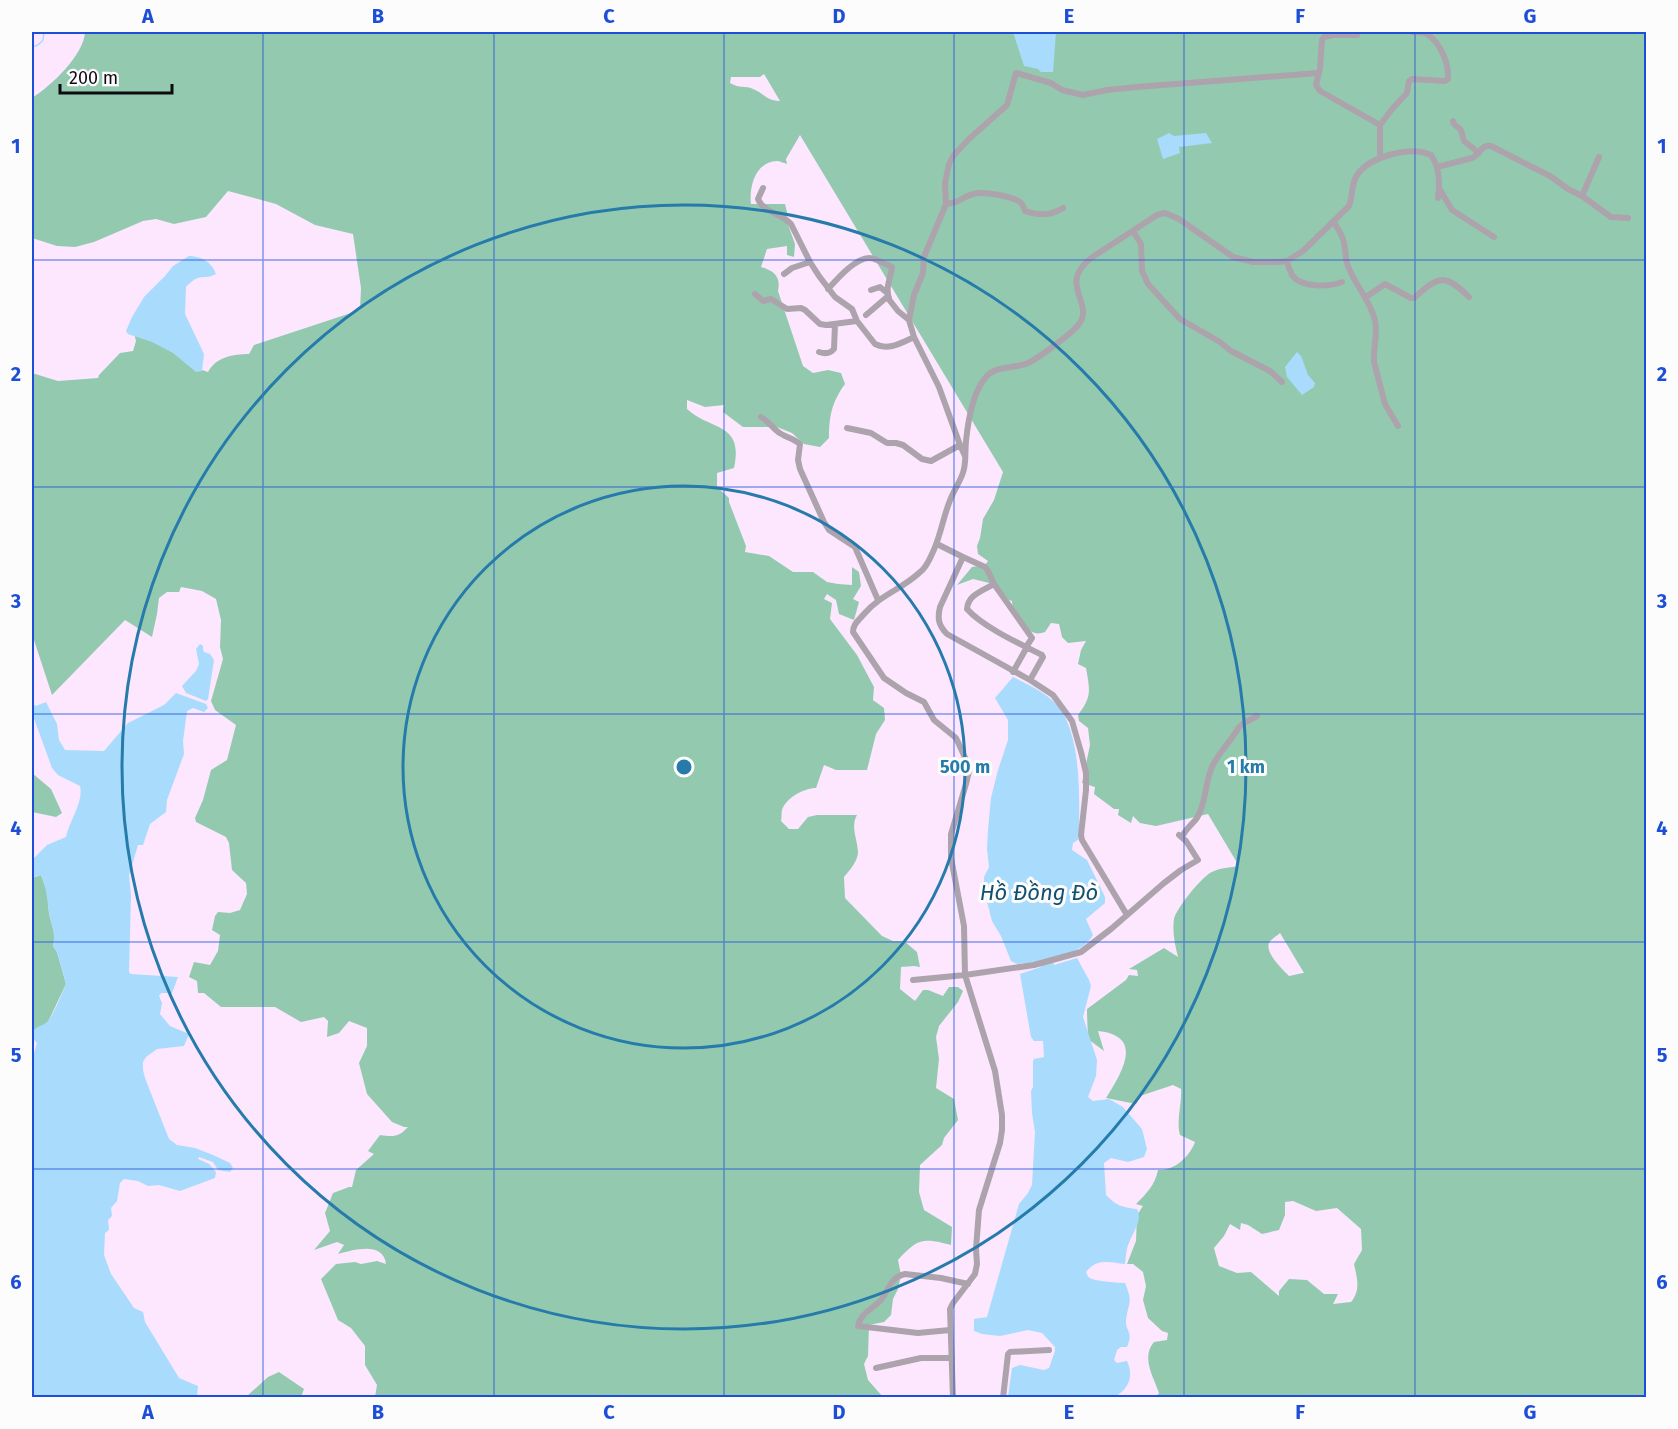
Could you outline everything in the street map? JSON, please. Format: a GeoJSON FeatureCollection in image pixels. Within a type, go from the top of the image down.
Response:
{"type":"FeatureCollection","features":[{"type":"Feature","properties":{"kind":"street"},"geometry":{"type":"LineString","coordinates":[[1357,32],[1357,35],[1324,37],[1316,85],[1320,91],[1380,125]]}},
{"type":"Feature","properties":{"kind":"street"},"geometry":{"type":"LineString","coordinates":[[1380,158],[1380,125],[1407,93],[1409,81],[1412,79],[1445,81],[1448,79],[1444,55],[1436,43],[1426,33],[1412,32]]}},
{"type":"Feature","properties":{"kind":"street"},"geometry":{"type":"LineString","coordinates":[[965,457],[939,387],[914,337],[909,320],[914,295],[923,273],[924,257],[946,204],[945,183],[953,156],[1007,105],[1016,73],[1051,83],[1062,90],[1083,95],[1137,87],[1318,73]]}},
{"type":"Feature","properties":{"kind":"street"},"geometry":{"type":"LineString","coordinates":[[1453,121],[1462,132],[1464,141],[1479,153]]}},
{"type":"Feature","properties":{"kind":"street"},"geometry":{"type":"LineString","coordinates":[[1437,167],[1476,157],[1483,147],[1491,146],[1582,195],[1611,217],[1628,218]]}},
{"type":"Feature","properties":{"kind":"street"},"geometry":{"type":"LineString","coordinates":[[953,1398],[950,1309],[952,1303],[975,1274],[979,1210],[1002,1130],[995,1071],[965,975],[964,926],[954,878],[950,840],[969,771],[964,753],[956,738],[934,720],[924,702],[884,678],[853,632],[854,627],[878,600],[920,573],[930,559],[937,544],[950,499],[963,474],[967,431],[973,401],[979,386],[990,373],[1028,364],[1079,324],[1082,312],[1076,287],[1076,276],[1083,265],[1157,215],[1165,213],[1184,222],[1233,257],[1253,262],[1287,261],[1303,251],[1349,206],[1356,176],[1360,171],[1380,158],[1402,152],[1413,151],[1431,155],[1437,167],[1438,198]]}},
{"type":"Feature","properties":{"kind":"street"},"geometry":{"type":"LineString","coordinates":[[1582,195],[1599,157]]}},
{"type":"Feature","properties":{"kind":"street"},"geometry":{"type":"LineString","coordinates":[[763,188],[758,199],[760,205],[791,224],[828,289],[852,309],[857,321],[877,346],[889,347],[914,337]]}},
{"type":"Feature","properties":{"kind":"street"},"geometry":{"type":"LineString","coordinates":[[1439,188],[1452,210],[1494,237]]}},
{"type":"Feature","properties":{"kind":"street"},"geometry":{"type":"LineString","coordinates":[[946,204],[956,203],[969,195],[980,193],[1005,196],[1022,203],[1025,211],[1038,214],[1050,215],[1064,208]]}},
{"type":"Feature","properties":{"kind":"street"},"geometry":{"type":"LineString","coordinates":[[1334,222],[1344,243],[1348,265],[1375,319],[1376,371],[1385,404],[1398,426]]}},
{"type":"Feature","properties":{"kind":"street"},"geometry":{"type":"LineString","coordinates":[[1133,231],[1141,244],[1142,270],[1145,277],[1180,319],[1231,351],[1270,371],[1282,382]]}},
{"type":"Feature","properties":{"kind":"street"},"geometry":{"type":"LineString","coordinates":[[828,289],[859,261],[869,258],[892,267],[891,278],[886,287],[888,295]]}},
{"type":"Feature","properties":{"kind":"street"},"geometry":{"type":"LineString","coordinates":[[784,274],[810,261]]}},
{"type":"Feature","properties":{"kind":"street"},"geometry":{"type":"LineString","coordinates":[[1287,261],[1292,274],[1302,282],[1322,286],[1342,282]]}},
{"type":"Feature","properties":{"kind":"street"},"geometry":{"type":"LineString","coordinates":[[1366,297],[1384,284],[1414,298],[1437,280],[1446,280],[1469,297]]}},
{"type":"Feature","properties":{"kind":"street"},"geometry":{"type":"LineString","coordinates":[[871,290],[880,287],[898,311],[909,320]]}},
{"type":"Feature","properties":{"kind":"street"},"geometry":{"type":"LineString","coordinates":[[755,294],[763,301],[771,299],[787,309],[801,308],[820,324],[857,321]]}},
{"type":"Feature","properties":{"kind":"street"},"geometry":{"type":"LineString","coordinates":[[866,315],[888,295]]}},
{"type":"Feature","properties":{"kind":"street"},"geometry":{"type":"LineString","coordinates":[[819,352],[827,353],[834,349],[835,324]]}},
{"type":"Feature","properties":{"kind":"street"},"geometry":{"type":"LineString","coordinates":[[761,417],[778,432],[800,444],[798,460],[800,469],[824,522],[832,533],[855,547],[878,600]]}},
{"type":"Feature","properties":{"kind":"street"},"geometry":{"type":"LineString","coordinates":[[847,428],[871,433],[887,443],[903,445],[926,461],[931,461],[960,446]]}},
{"type":"Feature","properties":{"kind":"street"},"geometry":{"type":"LineString","coordinates":[[937,544],[985,567],[994,584],[1032,638],[1013,672]]}},
{"type":"Feature","properties":{"kind":"street"},"geometry":{"type":"LineString","coordinates":[[963,557],[940,607],[938,615],[940,625],[947,634],[1053,695],[1072,722],[1086,773],[1082,840],[1127,915]]}},
{"type":"Feature","properties":{"kind":"street"},"geometry":{"type":"LineString","coordinates":[[994,584],[974,596],[967,605],[967,609],[977,618],[1043,657],[1030,680]]}},
{"type":"Feature","properties":{"kind":"street"},"geometry":{"type":"LineString","coordinates":[[912,980],[1034,965],[1082,952],[1164,883],[1197,860],[1180,836],[1198,814],[1216,760],[1239,727],[1257,716]]}},
{"type":"Feature","properties":{"kind":"street"},"geometry":{"type":"LineString","coordinates":[[950,1330],[918,1333],[858,1326],[862,1316],[881,1300],[894,1279],[900,1275],[933,1276],[968,1284]]}},
{"type":"Feature","properties":{"kind":"street"},"geometry":{"type":"LineString","coordinates":[[1003,1398],[1008,1354],[1049,1350]]}},
{"type":"Feature","properties":{"kind":"street"},"geometry":{"type":"LineString","coordinates":[[876,1368],[921,1358],[952,1358]]}},
{"type":"Feature","properties":{"kind":"green space"},"geometry":{"type":"Polygon","coordinates":[[[85,32],[1646,32],[1646,1397],[1156,1397],[1159,1393],[1149,1367],[1148,1354],[1154,1342],[1167,1340],[1168,1333],[1162,1331],[1148,1318],[1143,1300],[1146,1286],[1143,1272],[1133,1264],[1127,1264],[1136,1241],[1137,1215],[1143,1206],[1136,1204],[1150,1188],[1158,1170],[1170,1168],[1181,1162],[1195,1142],[1180,1135],[1181,1089],[1173,1085],[1140,1096],[1136,1104],[1106,1098],[1123,1067],[1126,1057],[1125,1048],[1121,1040],[1112,1034],[1098,1031],[1104,1051],[1088,1039],[1087,1009],[1126,980],[1129,975],[1138,976],[1137,970],[1129,969],[1164,948],[1178,957],[1173,924],[1179,908],[1196,886],[1212,872],[1239,866],[1208,814],[1156,826],[1140,823],[1133,816],[1131,823],[1118,815],[1119,809],[1114,809],[1094,794],[1095,787],[1082,783],[1090,745],[1088,728],[1079,721],[1078,715],[1086,703],[1089,688],[1086,668],[1078,664],[1086,641],[1068,643],[1062,637],[1059,624],[1051,623],[1043,633],[1036,633],[1026,628],[1019,620],[1012,601],[997,585],[973,579],[957,585],[972,567],[985,565],[988,561],[978,554],[977,546],[983,519],[994,500],[1003,472],[800,135],[786,159],[787,164],[778,161],[769,162],[755,176],[751,190],[751,204],[785,204],[786,219],[795,244],[794,257],[787,255],[787,246],[767,249],[761,267],[776,275],[778,291],[803,366],[813,373],[828,370],[841,373],[845,384],[832,410],[829,438],[820,447],[804,444],[792,433],[777,427],[743,427],[723,412],[724,405],[705,407],[687,400],[687,409],[723,430],[734,442],[736,453],[734,468],[717,473],[717,487],[729,498],[746,546],[745,552],[769,556],[793,572],[813,572],[827,582],[838,584],[852,585],[852,567],[859,572],[861,586],[853,599],[859,602],[854,620],[839,614],[836,600],[827,594],[824,599],[832,603],[830,619],[857,655],[874,687],[873,700],[884,708],[885,720],[876,734],[867,770],[836,770],[824,765],[816,788],[801,792],[787,801],[782,810],[781,821],[789,829],[798,829],[808,817],[857,815],[854,829],[858,853],[855,863],[844,877],[845,898],[882,936],[893,941],[904,941],[917,952],[920,967],[901,967],[900,989],[915,1001],[923,990],[943,996],[949,987],[958,987],[963,991],[958,1002],[939,1026],[936,1037],[939,1059],[936,1088],[954,1099],[958,1120],[944,1138],[942,1145],[920,1165],[919,1192],[924,1210],[952,1227],[951,1245],[934,1241],[922,1242],[911,1247],[898,1260],[901,1275],[893,1299],[891,1315],[884,1322],[869,1325],[868,1356],[864,1364],[868,1380],[883,1397],[375,1397],[377,1385],[365,1365],[365,1346],[351,1328],[338,1320],[321,1279],[336,1264],[355,1262],[361,1264],[377,1261],[386,1264],[384,1257],[379,1252],[367,1249],[338,1254],[344,1245],[337,1242],[314,1250],[330,1231],[325,1213],[333,1193],[352,1187],[356,1170],[374,1154],[368,1151],[380,1135],[396,1135],[408,1127],[392,1122],[367,1094],[359,1063],[367,1046],[367,1028],[349,1021],[339,1033],[327,1037],[328,1021],[324,1017],[301,1022],[275,1007],[221,1007],[204,993],[198,993],[197,981],[189,977],[194,962],[210,965],[218,951],[220,935],[212,930],[215,916],[218,912],[230,913],[240,910],[247,894],[246,883],[232,870],[229,843],[226,837],[196,822],[195,818],[203,800],[211,770],[227,760],[236,725],[215,710],[211,701],[223,659],[220,647],[221,620],[216,599],[202,591],[181,587],[179,592],[167,592],[159,598],[152,637],[125,620],[52,695],[32,634],[32,373],[58,381],[98,378],[120,353],[133,351],[136,341],[134,333],[173,346],[202,370],[208,372],[225,357],[249,354],[254,345],[360,310],[361,288],[353,234],[315,225],[276,204],[228,191],[206,217],[174,224],[156,219],[143,221],[94,242],[75,247],[57,246],[32,238],[32,98],[65,69],[73,60],[85,32]],[[764,74],[760,77],[731,77],[730,83],[750,88],[771,100],[780,101],[764,74]],[[1280,933],[1272,939],[1268,947],[1279,966],[1289,976],[1304,973],[1280,933]],[[1293,1201],[1285,1202],[1285,1215],[1279,1230],[1262,1234],[1248,1225],[1241,1223],[1240,1230],[1230,1224],[1214,1248],[1219,1266],[1237,1273],[1251,1272],[1279,1296],[1279,1291],[1289,1279],[1307,1280],[1324,1294],[1338,1294],[1333,1304],[1351,1302],[1357,1288],[1354,1264],[1362,1250],[1361,1229],[1337,1208],[1316,1211],[1293,1201]]]}},
{"type":"Feature","properties":{"kind":"green space"},"geometry":{"type":"Polygon","coordinates":[[[32,773],[51,789],[62,813],[56,817],[32,812],[32,773]]]}},
{"type":"Feature","properties":{"kind":"green space"},"geometry":{"type":"Polygon","coordinates":[[[41,875],[47,891],[49,914],[55,936],[53,946],[57,952],[66,984],[48,1022],[32,1032],[32,878],[41,875]]]}},
{"type":"Feature","properties":{"kind":"green space"},"geometry":{"type":"Polygon","coordinates":[[[279,1372],[304,1389],[301,1397],[240,1397],[247,1396],[268,1377],[279,1372]]]}},
{"type":"Feature","properties":{"kind":"water"},"geometry":{"type":"Polygon","coordinates":[[[1013,32],[1056,32],[1053,72],[1041,72],[1038,69],[1024,66],[1013,32]]]}},
{"type":"Feature","properties":{"kind":"water"},"geometry":{"type":"Polygon","coordinates":[[[1169,133],[1174,136],[1206,133],[1212,143],[1179,147],[1180,153],[1163,159],[1157,139],[1169,133]]]}},
{"type":"Feature","properties":{"kind":"water"},"geometry":{"type":"Polygon","coordinates":[[[189,256],[206,260],[216,274],[195,279],[186,287],[185,314],[204,354],[202,371],[196,372],[173,353],[152,342],[128,334],[126,331],[144,297],[173,266],[189,256]]]}},
{"type":"Feature","properties":{"kind":"water"},"geometry":{"type":"Polygon","coordinates":[[[1297,352],[1301,356],[1308,375],[1315,383],[1314,387],[1302,395],[1287,377],[1285,367],[1297,352]]]}},
{"type":"Feature","properties":{"kind":"water"},"geometry":{"type":"Polygon","coordinates":[[[200,644],[204,652],[210,654],[214,660],[206,701],[186,693],[182,686],[196,671],[199,664],[196,649],[200,644]]]}},
{"type":"Feature","properties":{"kind":"water","name":"Hồ Đồng Đò"},"geometry":{"type":"Polygon","coordinates":[[[1013,677],[1047,696],[1065,717],[1071,732],[1078,768],[1079,839],[1073,843],[1072,850],[1087,860],[1105,897],[1105,903],[1086,919],[1093,935],[1089,940],[1075,951],[1052,958],[1054,965],[1077,958],[1091,986],[1083,1017],[1097,1060],[1096,1076],[1088,1097],[1093,1101],[1109,1099],[1123,1107],[1142,1129],[1147,1149],[1144,1157],[1128,1162],[1111,1158],[1104,1163],[1106,1195],[1113,1202],[1127,1208],[1137,1209],[1139,1218],[1128,1245],[1125,1264],[1099,1263],[1086,1272],[1094,1280],[1125,1283],[1129,1294],[1130,1302],[1126,1320],[1129,1342],[1127,1347],[1117,1350],[1114,1360],[1117,1363],[1127,1361],[1130,1377],[1124,1390],[1115,1397],[1008,1397],[1012,1368],[1020,1365],[1044,1370],[1049,1368],[1055,1347],[1042,1333],[1028,1330],[1000,1336],[974,1331],[974,1319],[987,1317],[1019,1204],[1032,1185],[1035,1132],[1031,1091],[1033,1061],[1044,1057],[1043,1041],[1034,1041],[1031,1037],[1020,974],[1041,967],[1039,962],[1017,964],[1011,961],[992,921],[984,890],[984,877],[989,867],[987,849],[991,798],[1008,740],[1008,720],[995,698],[1013,677]]]}},
{"type":"Feature","properties":{"kind":"water"},"geometry":{"type":"Polygon","coordinates":[[[176,693],[206,704],[208,708],[204,712],[193,708],[187,711],[183,741],[184,754],[167,800],[166,812],[150,824],[143,845],[138,845],[129,875],[131,895],[129,972],[178,977],[172,993],[161,993],[159,996],[162,1003],[160,1014],[170,1026],[189,1034],[184,1046],[157,1049],[143,1062],[145,1078],[169,1139],[177,1145],[195,1148],[213,1155],[230,1163],[233,1168],[230,1172],[218,1170],[213,1162],[199,1157],[198,1159],[209,1164],[216,1172],[215,1178],[180,1191],[159,1185],[148,1186],[138,1181],[124,1179],[120,1183],[117,1201],[111,1208],[112,1216],[108,1220],[109,1230],[105,1233],[104,1255],[111,1274],[134,1308],[143,1312],[145,1322],[179,1378],[198,1386],[197,1396],[194,1398],[32,1397],[32,1060],[37,1043],[32,1038],[34,1030],[50,1018],[66,984],[57,952],[53,946],[54,932],[44,885],[41,875],[32,878],[32,860],[47,845],[66,837],[81,792],[80,786],[58,775],[52,768],[32,713],[32,704],[36,706],[46,702],[57,724],[59,740],[65,750],[104,751],[128,723],[164,705],[176,693]]]}},
{"type":"Feature","properties":{"kind":"waterway"},"geometry":{"type":"LineString","coordinates":[[32,47],[43,40],[44,32]]}}]}
